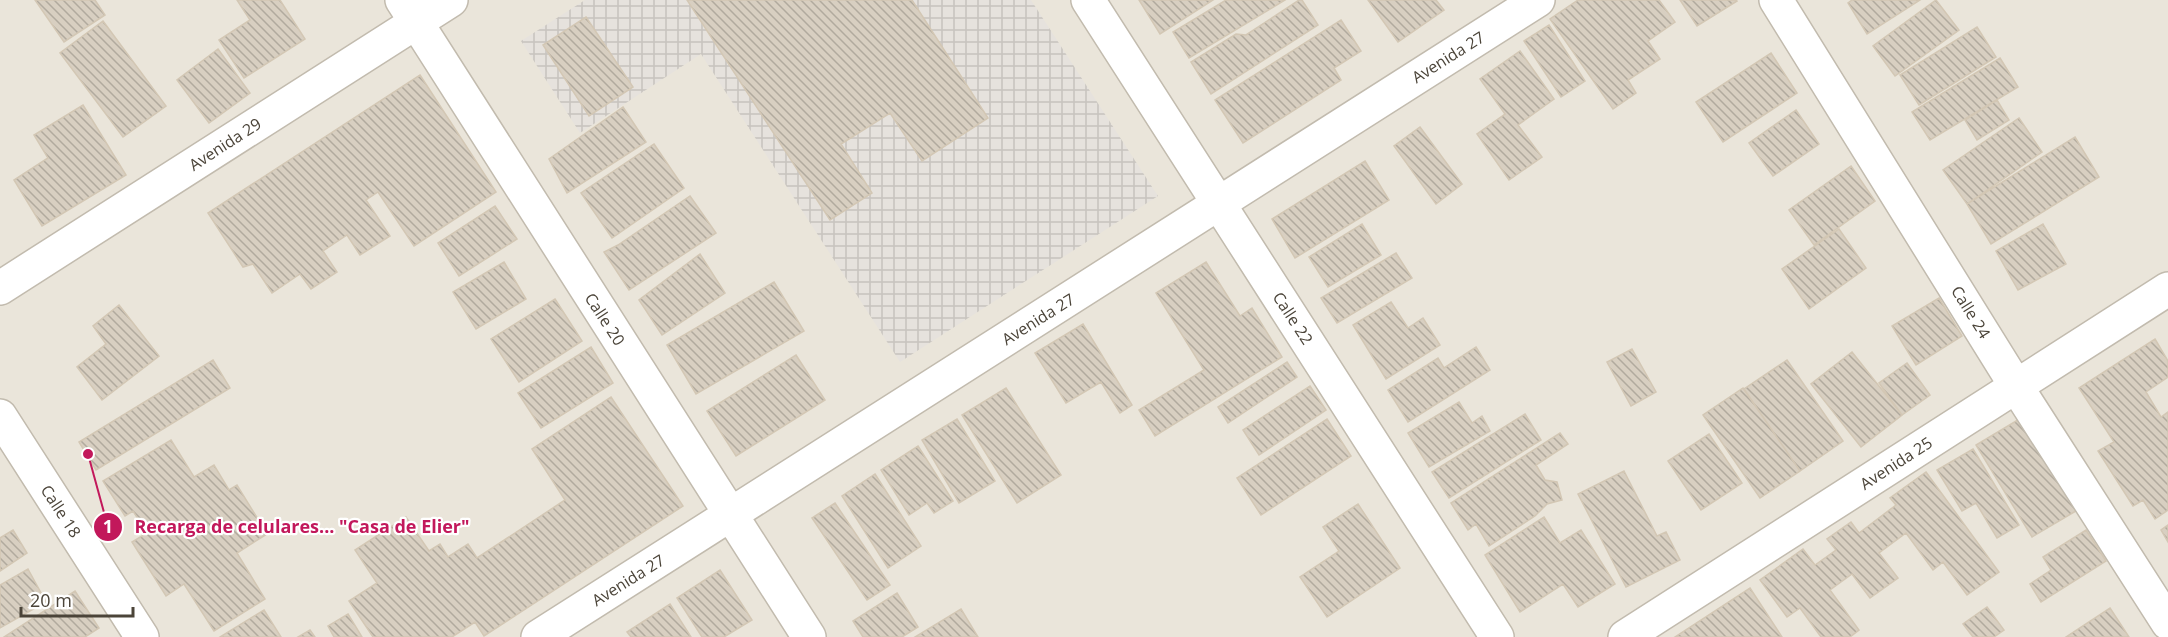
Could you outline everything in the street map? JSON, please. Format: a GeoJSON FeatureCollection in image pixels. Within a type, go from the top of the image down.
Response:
{"type":"FeatureCollection","features":[{"type":"Feature","properties":{"kind":"street","name":"Avenida 29"},"geometry":{"type":"LineString","coordinates":[[0,288],[409,11],[451,0]]}},
{"type":"Feature","properties":{"kind":"street","name":"Calle 22"},"geometry":{"type":"LineString","coordinates":[[1088,0],[1497,637]]}},
{"type":"Feature","properties":{"kind":"street","name":"Avenida 27"},"geometry":{"type":"LineString","coordinates":[[537,637],[1538,0]]}},
{"type":"Feature","properties":{"kind":"street","name":"Calle 24"},"geometry":{"type":"LineString","coordinates":[[1776,0],[2016,386],[2168,623]]}},
{"type":"Feature","properties":{"kind":"street","name":"Calle 20"},"geometry":{"type":"LineString","coordinates":[[409,11],[809,637]]}},
{"type":"Feature","properties":{"kind":"street","name":"Avenida 25"},"geometry":{"type":"LineString","coordinates":[[1625,637],[2168,289]]}},
{"type":"Feature","properties":{"kind":"street","name":"Calle 18"},"geometry":{"type":"LineString","coordinates":[[0,416],[142,637]]}},
{"type":"Feature","properties":{"kind":"shaded area"},"geometry":{"type":"Polygon","coordinates":[[[0,0],[2168,0],[2168,637],[0,637],[0,0]]]}},
{"type":"Feature","properties":{"kind":"shaded area"},"geometry":{"type":"Polygon","coordinates":[[[585,0],[1031,0],[1158,196],[900,362],[701,54],[580,133],[521,41],[585,0]]]}},
{"type":"Feature","properties":{"kind":"building"},"geometry":{"type":"Polygon","coordinates":[[[35,0],[95,0],[105,15],[64,42],[35,0]]]}},
{"type":"Feature","properties":{"kind":"building"},"geometry":{"type":"Polygon","coordinates":[[[237,0],[280,0],[305,39],[244,78],[219,40],[250,20],[237,0]]]}},
{"type":"Feature","properties":{"kind":"building"},"geometry":{"type":"Polygon","coordinates":[[[687,0],[912,0],[988,118],[922,161],[890,113],[841,144],[872,193],[830,220],[687,0]]]}},
{"type":"Feature","properties":{"kind":"building"},"geometry":{"type":"Polygon","coordinates":[[[1139,0],[1213,0],[1160,34],[1139,0]]]}},
{"type":"Feature","properties":{"kind":"building"},"geometry":{"type":"Polygon","coordinates":[[[1226,0],[1285,0],[1189,58],[1173,32],[1226,0]]]}},
{"type":"Feature","properties":{"kind":"building"},"geometry":{"type":"Polygon","coordinates":[[[1302,0],[1318,25],[1211,94],[1191,62],[1236,34],[1246,35],[1302,0]]]}},
{"type":"Feature","properties":{"kind":"building"},"geometry":{"type":"Polygon","coordinates":[[[1368,0],[1436,0],[1444,10],[1398,42],[1368,0]]]}},
{"type":"Feature","properties":{"kind":"building"},"geometry":{"type":"Polygon","coordinates":[[[1578,0],[1659,0],[1675,22],[1648,41],[1660,59],[1628,80],[1636,93],[1613,109],[1550,19],[1578,0]]]}},
{"type":"Feature","properties":{"kind":"building"},"geometry":{"type":"Polygon","coordinates":[[[1680,0],[1736,0],[1737,1],[1697,26],[1680,0]]]}},
{"type":"Feature","properties":{"kind":"building"},"geometry":{"type":"Polygon","coordinates":[[[1852,0],[1920,0],[1867,34],[1848,3],[1852,0]]]}},
{"type":"Feature","properties":{"kind":"building"},"geometry":{"type":"Polygon","coordinates":[[[1936,0],[1959,30],[1895,76],[1873,46],[1936,0]]]}},
{"type":"Feature","properties":{"kind":"building"},"geometry":{"type":"Polygon","coordinates":[[[586,17],[633,87],[589,116],[543,45],[586,17]]]}},
{"type":"Feature","properties":{"kind":"building"},"geometry":{"type":"Polygon","coordinates":[[[1341,20],[1361,51],[1334,68],[1341,80],[1243,143],[1215,100],[1341,20]]]}},
{"type":"Feature","properties":{"kind":"building"},"geometry":{"type":"Polygon","coordinates":[[[103,21],[166,106],[123,137],[60,53],[103,21]]]}},
{"type":"Feature","properties":{"kind":"building"},"geometry":{"type":"Polygon","coordinates":[[[1549,25],[1585,81],[1561,97],[1524,41],[1549,25]]]}},
{"type":"Feature","properties":{"kind":"building"},"geometry":{"type":"Polygon","coordinates":[[[1977,27],[1996,57],[1919,105],[1900,75],[1977,27]]]}},
{"type":"Feature","properties":{"kind":"building"},"geometry":{"type":"Polygon","coordinates":[[[218,49],[250,93],[209,123],[177,80],[218,49]]]}},
{"type":"Feature","properties":{"kind":"building"},"geometry":{"type":"Polygon","coordinates":[[[1520,51],[1554,99],[1518,125],[1542,157],[1509,180],[1477,134],[1505,114],[1480,79],[1520,51]]]}},
{"type":"Feature","properties":{"kind":"building"},"geometry":{"type":"Polygon","coordinates":[[[1771,53],[1797,93],[1723,142],[1696,102],[1771,53]]]}},
{"type":"Feature","properties":{"kind":"building"},"geometry":{"type":"Polygon","coordinates":[[[2000,58],[2018,87],[1930,140],[1912,112],[2000,58]]]}},
{"type":"Feature","properties":{"kind":"building"},"geometry":{"type":"Polygon","coordinates":[[[420,75],[496,192],[414,246],[378,192],[366,200],[390,236],[360,255],[347,235],[323,251],[337,272],[311,289],[300,274],[272,293],[253,264],[243,267],[208,213],[420,75]]]}},
{"type":"Feature","properties":{"kind":"building"},"geometry":{"type":"Polygon","coordinates":[[[1997,100],[2009,120],[1977,140],[1965,120],[1997,100]]]}},
{"type":"Feature","properties":{"kind":"building"},"geometry":{"type":"Polygon","coordinates":[[[83,105],[126,175],[42,226],[14,180],[48,158],[34,135],[83,105]]]}},
{"type":"Feature","properties":{"kind":"building"},"geometry":{"type":"Polygon","coordinates":[[[623,107],[646,142],[567,193],[549,159],[623,107]]]}},
{"type":"Feature","properties":{"kind":"building"},"geometry":{"type":"Polygon","coordinates":[[[1796,110],[1819,144],[1773,176],[1749,143],[1796,110]]]}},
{"type":"Feature","properties":{"kind":"building"},"geometry":{"type":"Polygon","coordinates":[[[2019,118],[2042,152],[1967,204],[1943,170],[2019,118]]]}},
{"type":"Feature","properties":{"kind":"building"},"geometry":{"type":"Polygon","coordinates":[[[1420,127],[1462,184],[1436,204],[1394,146],[1420,127]]]}},
{"type":"Feature","properties":{"kind":"building"},"geometry":{"type":"Polygon","coordinates":[[[2075,137],[2099,177],[1991,244],[1967,204],[2075,137]]]}},
{"type":"Feature","properties":{"kind":"building"},"geometry":{"type":"Polygon","coordinates":[[[654,144],[684,188],[612,238],[581,193],[654,144]]]}},
{"type":"Feature","properties":{"kind":"building"},"geometry":{"type":"Polygon","coordinates":[[[1365,161],[1389,200],[1295,258],[1272,219],[1365,161]]]}},
{"type":"Feature","properties":{"kind":"building"},"geometry":{"type":"Polygon","coordinates":[[[1851,166],[1875,201],[1814,245],[1789,210],[1851,166]]]}},
{"type":"Feature","properties":{"kind":"building"},"geometry":{"type":"Polygon","coordinates":[[[690,196],[716,233],[629,290],[604,252],[690,196]]]}},
{"type":"Feature","properties":{"kind":"building"},"geometry":{"type":"Polygon","coordinates":[[[495,206],[517,239],[459,276],[438,243],[495,206]]]}},
{"type":"Feature","properties":{"kind":"building"},"geometry":{"type":"Polygon","coordinates":[[[1362,224],[1381,255],[1328,287],[1309,257],[1362,224]]]}},
{"type":"Feature","properties":{"kind":"building"},"geometry":{"type":"Polygon","coordinates":[[[2043,224],[2066,264],[2018,290],[1996,251],[2043,224]]]}},
{"type":"Feature","properties":{"kind":"building"},"geometry":{"type":"Polygon","coordinates":[[[1839,229],[1866,268],[1809,309],[1782,269],[1839,229]]]}},
{"type":"Feature","properties":{"kind":"building"},"geometry":{"type":"Polygon","coordinates":[[[1396,253],[1412,278],[1337,323],[1321,298],[1396,253]]]}},
{"type":"Feature","properties":{"kind":"building"},"geometry":{"type":"Polygon","coordinates":[[[700,254],[725,293],[662,335],[639,300],[700,254]]]}},
{"type":"Feature","properties":{"kind":"building"},"geometry":{"type":"Polygon","coordinates":[[[504,262],[526,299],[476,329],[453,292],[504,262]]]}},
{"type":"Feature","properties":{"kind":"building"},"geometry":{"type":"Polygon","coordinates":[[[1206,262],[1240,316],[1252,308],[1282,357],[1155,436],[1139,410],[1204,370],[1156,293],[1206,262]]]}},
{"type":"Feature","properties":{"kind":"building"},"geometry":{"type":"Polygon","coordinates":[[[774,282],[804,331],[696,394],[667,345],[774,282]]]}},
{"type":"Feature","properties":{"kind":"building"},"geometry":{"type":"Polygon","coordinates":[[[1939,298],[1962,336],[1916,365],[1892,326],[1939,298]]]}},
{"type":"Feature","properties":{"kind":"building"},"geometry":{"type":"Polygon","coordinates":[[[555,299],[582,341],[519,382],[491,339],[555,299]]]}},
{"type":"Feature","properties":{"kind":"building"},"geometry":{"type":"Polygon","coordinates":[[[1391,302],[1408,328],[1423,318],[1440,345],[1386,379],[1353,325],[1391,302]]]}},
{"type":"Feature","properties":{"kind":"building"},"geometry":{"type":"Polygon","coordinates":[[[119,305],[159,356],[102,400],[77,367],[106,344],[93,326],[119,305]]]}},
{"type":"Feature","properties":{"kind":"building"},"geometry":{"type":"Polygon","coordinates":[[[1083,324],[1132,405],[1120,413],[1101,382],[1066,403],[1035,353],[1083,324]]]}},
{"type":"Feature","properties":{"kind":"building"},"geometry":{"type":"Polygon","coordinates":[[[2155,339],[2168,361],[2168,377],[2146,392],[2161,417],[2168,412],[2168,510],[2155,519],[2143,500],[2133,506],[2098,451],[2114,442],[2079,388],[2155,339]]]}},
{"type":"Feature","properties":{"kind":"building"},"geometry":{"type":"Polygon","coordinates":[[[591,347],[613,383],[541,428],[518,393],[591,347]]]}},
{"type":"Feature","properties":{"kind":"building"},"geometry":{"type":"Polygon","coordinates":[[[1476,347],[1490,370],[1408,422],[1388,390],[1438,358],[1444,368],[1476,347]]]}},
{"type":"Feature","properties":{"kind":"building"},"geometry":{"type":"Polygon","coordinates":[[[1632,349],[1656,392],[1631,406],[1607,362],[1632,349]]]}},
{"type":"Feature","properties":{"kind":"building"},"geometry":{"type":"Polygon","coordinates":[[[1852,352],[1902,415],[1861,447],[1811,384],[1852,352]]]}},
{"type":"Feature","properties":{"kind":"building"},"geometry":{"type":"Polygon","coordinates":[[[796,355],[825,400],[736,456],[707,411],[796,355]]]}},
{"type":"Feature","properties":{"kind":"building"},"geometry":{"type":"Polygon","coordinates":[[[213,360],[230,388],[96,470],[79,442],[213,360]]]}},
{"type":"Feature","properties":{"kind":"building"},"geometry":{"type":"Polygon","coordinates":[[[1787,360],[1843,441],[1800,471],[1744,389],[1787,360]]]}},
{"type":"Feature","properties":{"kind":"building"},"geometry":{"type":"Polygon","coordinates":[[[1287,362],[1297,377],[1228,423],[1218,407],[1287,362]]]}},
{"type":"Feature","properties":{"kind":"building"},"geometry":{"type":"Polygon","coordinates":[[[1907,363],[1930,395],[1902,415],[1879,383],[1907,363]]]}},
{"type":"Feature","properties":{"kind":"building"},"geometry":{"type":"Polygon","coordinates":[[[1310,386],[1326,410],[1259,455],[1243,430],[1310,386]]]}},
{"type":"Feature","properties":{"kind":"building"},"geometry":{"type":"Polygon","coordinates":[[[1006,388],[1061,475],[1017,503],[962,415],[1006,388]]]}},
{"type":"Feature","properties":{"kind":"building"},"geometry":{"type":"Polygon","coordinates":[[[1743,388],[1800,471],[1760,498],[1703,415],[1743,388]]]}},
{"type":"Feature","properties":{"kind":"building"},"geometry":{"type":"Polygon","coordinates":[[[611,397],[683,506],[484,636],[475,622],[452,637],[373,637],[349,601],[377,583],[355,550],[406,517],[429,551],[440,544],[448,557],[468,544],[477,558],[565,500],[532,449],[611,397]]]}},
{"type":"Feature","properties":{"kind":"building"},"geometry":{"type":"Polygon","coordinates":[[[1459,402],[1472,423],[1482,416],[1490,431],[1429,467],[1408,433],[1459,402]]]}},
{"type":"Feature","properties":{"kind":"building"},"geometry":{"type":"Polygon","coordinates":[[[1525,414],[1541,440],[1449,498],[1432,472],[1525,414]]]}},
{"type":"Feature","properties":{"kind":"building"},"geometry":{"type":"Polygon","coordinates":[[[2021,418],[2076,511],[2032,537],[1976,445],[2021,418]]]}},
{"type":"Feature","properties":{"kind":"building"},"geometry":{"type":"Polygon","coordinates":[[[957,419],[995,481],[959,503],[922,440],[957,419]]]}},
{"type":"Feature","properties":{"kind":"building"},"geometry":{"type":"Polygon","coordinates":[[[1327,419],[1351,456],[1261,515],[1237,478],[1327,419]]]}},
{"type":"Feature","properties":{"kind":"building"},"geometry":{"type":"Polygon","coordinates":[[[1560,433],[1568,444],[1536,465],[1545,480],[1557,482],[1562,500],[1547,504],[1535,516],[1489,546],[1476,524],[1468,530],[1451,503],[1560,433]]]}},
{"type":"Feature","properties":{"kind":"building"},"geometry":{"type":"Polygon","coordinates":[[[1709,434],[1742,483],[1701,510],[1668,461],[1709,434]]]}},
{"type":"Feature","properties":{"kind":"building"},"geometry":{"type":"Polygon","coordinates":[[[171,440],[194,477],[214,465],[229,490],[237,485],[267,534],[237,553],[265,599],[214,631],[184,584],[166,596],[132,542],[147,533],[133,511],[125,516],[103,481],[171,440]]]}},
{"type":"Feature","properties":{"kind":"building"},"geometry":{"type":"Polygon","coordinates":[[[918,446],[953,501],[934,513],[927,503],[909,515],[881,470],[918,446]]]}},
{"type":"Feature","properties":{"kind":"building"},"geometry":{"type":"Polygon","coordinates":[[[1973,449],[2019,525],[1997,538],[1976,503],[1962,511],[1937,470],[1973,449]]]}},
{"type":"Feature","properties":{"kind":"building"},"geometry":{"type":"Polygon","coordinates":[[[1624,471],[1657,536],[1666,532],[1680,560],[1626,587],[1578,494],[1624,471]]]}},
{"type":"Feature","properties":{"kind":"building"},"geometry":{"type":"Polygon","coordinates":[[[1926,472],[1999,572],[1967,595],[1943,562],[1933,570],[1906,533],[1879,553],[1898,578],[1870,598],[1852,574],[1830,590],[1859,630],[1850,637],[1821,637],[1800,608],[1787,617],[1760,580],[1803,549],[1815,565],[1836,550],[1827,539],[1851,522],[1859,533],[1896,505],[1890,498],[1926,472]]]}},
{"type":"Feature","properties":{"kind":"building"},"geometry":{"type":"Polygon","coordinates":[[[875,474],[921,546],[888,568],[842,496],[875,474]]]}},
{"type":"Feature","properties":{"kind":"building"},"geometry":{"type":"Polygon","coordinates":[[[835,503],[890,585],[867,600],[812,518],[835,503]]]}},
{"type":"Feature","properties":{"kind":"building"},"geometry":{"type":"Polygon","coordinates":[[[1358,504],[1400,568],[1327,617],[1300,577],[1339,551],[1323,527],[1358,504]]]}},
{"type":"Feature","properties":{"kind":"building"},"geometry":{"type":"Polygon","coordinates":[[[1544,517],[1560,543],[1581,530],[1615,584],[1578,607],[1563,584],[1520,612],[1485,555],[1544,517]]]}},
{"type":"Feature","properties":{"kind":"building"},"geometry":{"type":"Polygon","coordinates":[[[2168,525],[2168,542],[2161,530],[2168,525]]]}},
{"type":"Feature","properties":{"kind":"building"},"geometry":{"type":"Polygon","coordinates":[[[13,530],[27,553],[0,571],[0,538],[13,530]]]}},
{"type":"Feature","properties":{"kind":"building"},"geometry":{"type":"Polygon","coordinates":[[[2086,530],[2106,561],[2041,602],[2030,584],[2051,570],[2043,557],[2086,530]]]}},
{"type":"Feature","properties":{"kind":"building"},"geometry":{"type":"Polygon","coordinates":[[[28,569],[46,602],[0,628],[0,585],[28,569]]]}},
{"type":"Feature","properties":{"kind":"building"},"geometry":{"type":"Polygon","coordinates":[[[720,570],[752,620],[724,637],[702,637],[677,598],[720,570]]]}},
{"type":"Feature","properties":{"kind":"building"},"geometry":{"type":"Polygon","coordinates":[[[1750,588],[1782,637],[1675,637],[1750,588]]]}},
{"type":"Feature","properties":{"kind":"building"},"geometry":{"type":"Polygon","coordinates":[[[75,591],[99,628],[85,637],[4,637],[75,591]]]}},
{"type":"Feature","properties":{"kind":"building"},"geometry":{"type":"Polygon","coordinates":[[[897,593],[918,627],[902,637],[863,637],[853,621],[897,593]]]}},
{"type":"Feature","properties":{"kind":"building"},"geometry":{"type":"Polygon","coordinates":[[[670,604],[691,637],[631,637],[627,632],[670,604]]]}},
{"type":"Feature","properties":{"kind":"building"},"geometry":{"type":"Polygon","coordinates":[[[1987,607],[2004,630],[1994,637],[1973,637],[1963,624],[1987,607]]]}},
{"type":"Feature","properties":{"kind":"building"},"geometry":{"type":"Polygon","coordinates":[[[2110,608],[2129,637],[2066,637],[2110,608]]]}},
{"type":"Feature","properties":{"kind":"building"},"geometry":{"type":"Polygon","coordinates":[[[961,609],[978,637],[915,637],[961,609]]]}},
{"type":"Feature","properties":{"kind":"building"},"geometry":{"type":"Polygon","coordinates":[[[264,610],[281,637],[220,637],[264,610]]]}},
{"type":"Feature","properties":{"kind":"building"},"geometry":{"type":"Polygon","coordinates":[[[348,614],[362,637],[334,637],[328,626],[348,614]]]}},
{"type":"Feature","properties":{"kind":"building"},"geometry":{"type":"Polygon","coordinates":[[[310,630],[315,637],[298,637],[310,630]]]}},
{"type":"Feature","properties":{"kind":"place","name":"Recarga de celulares... \"Casa de Elier\""},"geometry":{"type":"Point","coordinates":[88,454]}}]}
